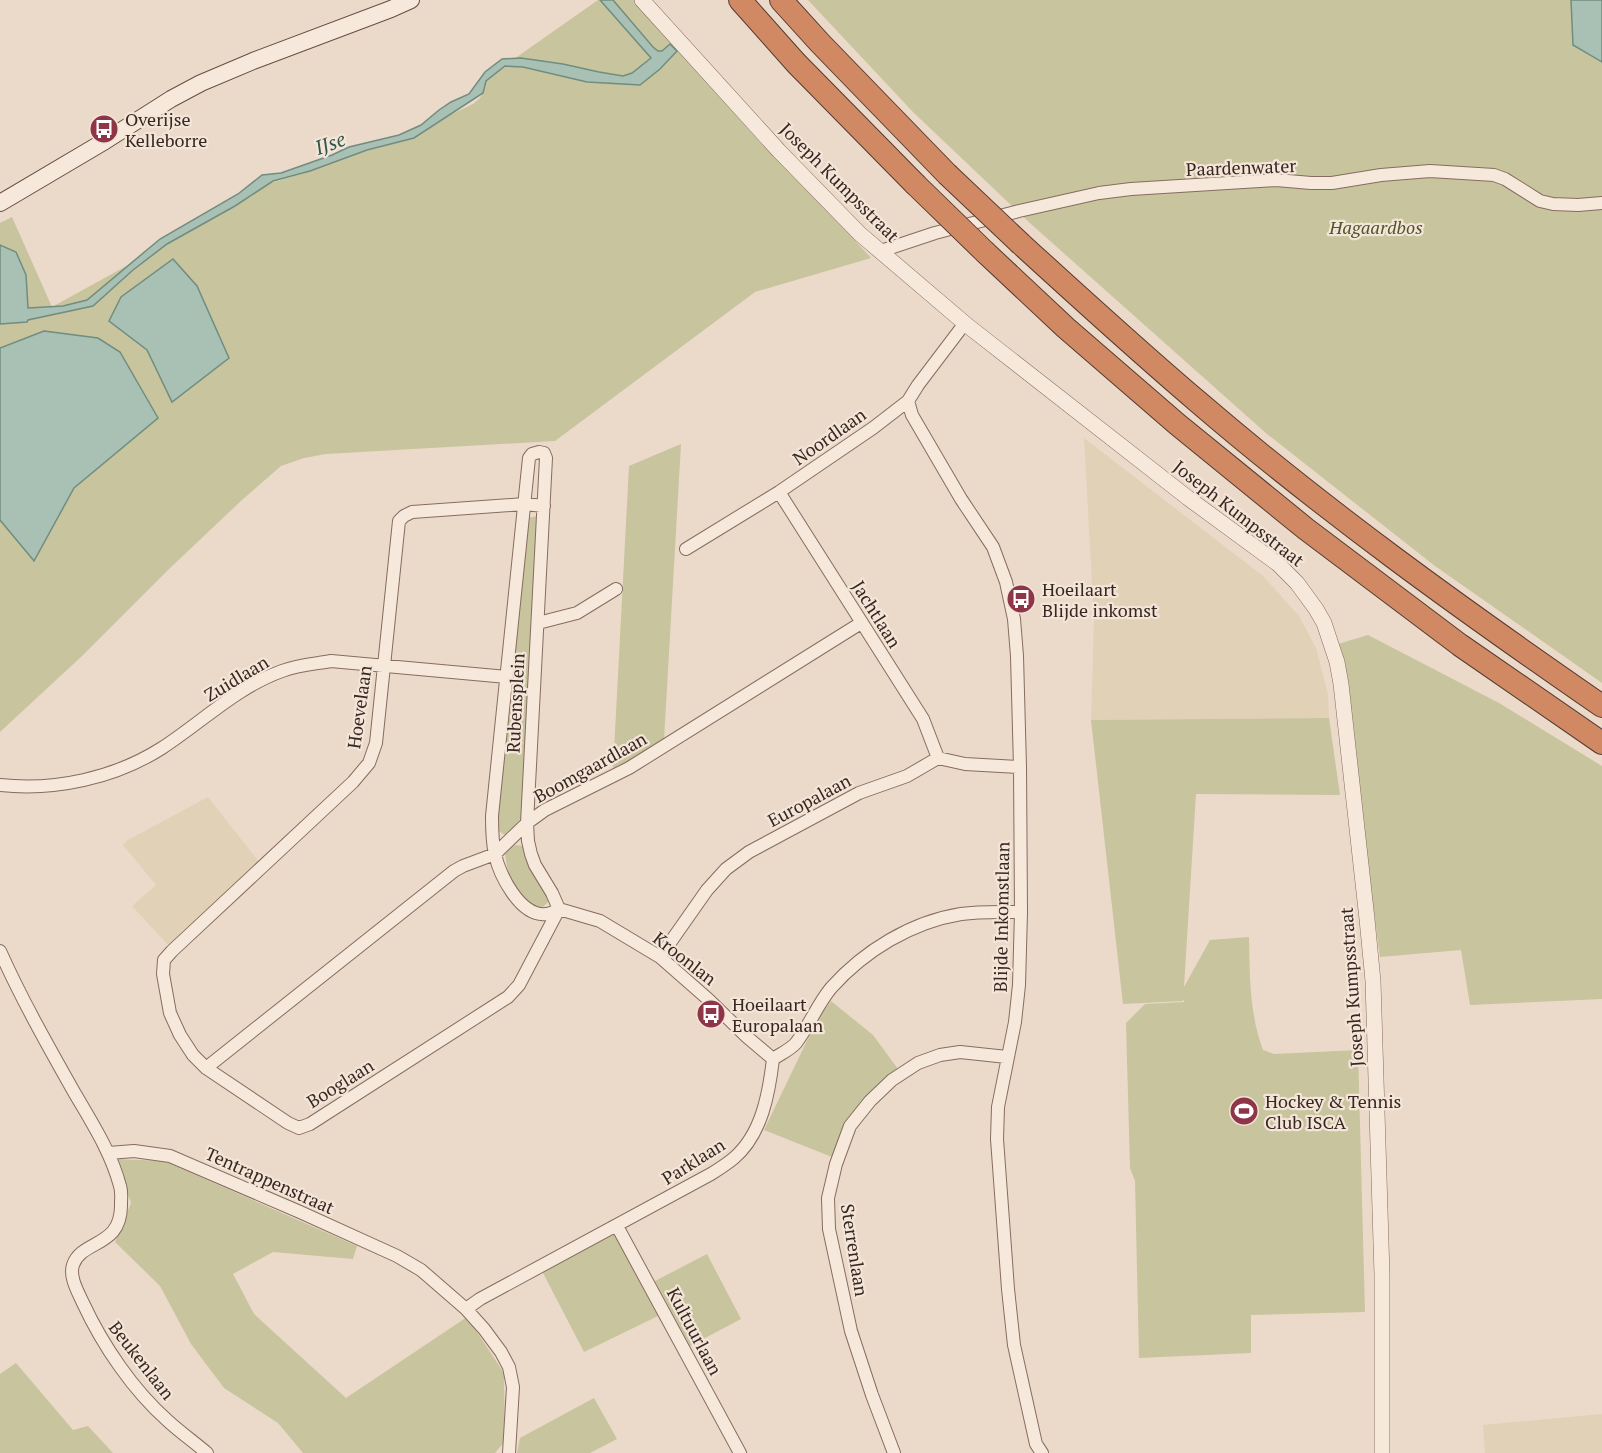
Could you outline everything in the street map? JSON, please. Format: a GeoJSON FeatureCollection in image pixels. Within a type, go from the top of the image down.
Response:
{"type":"FeatureCollection","features":[{"type":"Feature","properties":{"kind":"highway"},"geometry":{"type":"LineString","coordinates":[[740,0],[804,71],[986,253],[1177,424],[1306,529],[1460,645],[1602,743]]}},
{"type":"Feature","properties":{"kind":"highway"},"geometry":{"type":"LineString","coordinates":[[781,0],[947,174],[1086,304],[1198,402],[1324,504],[1479,621],[1602,706]]}},
{"type":"Feature","properties":{"kind":"main road"},"geometry":{"type":"LineString","coordinates":[[0,203],[201,83],[411,0]]}},
{"type":"Feature","properties":{"kind":"street","name":"Joseph Kumpsstraat"},"geometry":{"type":"LineString","coordinates":[[642,0],[779,151],[860,234],[965,323],[1188,498],[1278,564],[1297,583],[1316,609],[1330,638],[1341,684],[1373,981],[1382,1275],[1382,1453]]}},
{"type":"Feature","properties":{"kind":"street","name":"Paardenwater"},"geometry":{"type":"LineString","coordinates":[[881,251],[934,233],[1019,211],[1099,193],[1131,189],[1276,180],[1332,183],[1381,175],[1430,171],[1494,176],[1505,179],[1540,201],[1553,204],[1602,203]]}},
{"type":"Feature","properties":{"kind":"street","name":"Noordlaan"},"geometry":{"type":"LineString","coordinates":[[686,549],[779,492],[873,428],[908,401],[965,323]]}},
{"type":"Feature","properties":{"kind":"street","name":"Blijde Inkomstlaan"},"geometry":{"type":"LineString","coordinates":[[908,401],[912,416],[961,499],[993,547],[1006,582],[1014,619],[1020,767],[1019,985],[1015,1022],[998,1107],[997,1139],[1014,1345],[1038,1450]]}},
{"type":"Feature","properties":{"kind":"street","name":"Rubensplein"},"geometry":{"type":"LineString","coordinates":[[539,452],[544,453],[546,458],[544,506],[527,823],[528,841],[535,865],[559,909],[547,915],[526,907],[509,888],[502,877],[492,834],[529,458],[532,454],[539,452]]}},
{"type":"Feature","properties":{"kind":"street","name":"Jachtlaan"},"geometry":{"type":"LineString","coordinates":[[779,492],[923,719],[938,758]]}},
{"type":"Feature","properties":{"kind":"street","name":"Hoevelaan"},"geometry":{"type":"LineString","coordinates":[[164,960],[353,782],[369,763],[376,744],[399,521],[412,512],[524,504],[544,506]]}},
{"type":"Feature","properties":{"kind":"street"},"geometry":{"type":"LineString","coordinates":[[538,623],[577,613],[616,590]]}},
{"type":"Feature","properties":{"kind":"street","name":"Boomgaardlaan"},"geometry":{"type":"LineString","coordinates":[[206,1068],[454,871],[495,854],[527,823],[545,810],[629,768],[861,623]]}},
{"type":"Feature","properties":{"kind":"street","name":"Zuidlaan"},"geometry":{"type":"LineString","coordinates":[[0,785],[29,788],[52,786],[76,782],[119,769],[162,748],[235,696],[262,680],[303,665],[331,662],[383,665],[507,677]]}},
{"type":"Feature","properties":{"kind":"street"},"geometry":{"type":"LineString","coordinates":[[938,758],[965,764],[1020,767]]}},
{"type":"Feature","properties":{"kind":"street","name":"Europalaan"},"geometry":{"type":"LineString","coordinates":[[660,957],[706,890],[726,869],[749,852],[859,793],[908,776],[938,758]]}},
{"type":"Feature","properties":{"kind":"street","name":"Booglaan"},"geometry":{"type":"LineString","coordinates":[[164,960],[163,974],[170,1013],[193,1055],[206,1068],[299,1128],[310,1124],[508,998],[519,985],[559,909]]}},
{"type":"Feature","properties":{"kind":"street","name":"Kroonlan"},"geometry":{"type":"LineString","coordinates":[[559,909],[600,921],[660,957],[773,1059]]}},
{"type":"Feature","properties":{"kind":"street"},"geometry":{"type":"LineString","coordinates":[[773,1059],[795,1045],[829,990],[851,967],[875,949],[903,933],[961,914],[1021,912]]}},
{"type":"Feature","properties":{"kind":"street"},"geometry":{"type":"LineString","coordinates":[[0,951],[30,1012],[109,1153]]}},
{"type":"Feature","properties":{"kind":"street","name":"Sterrenlaan"},"geometry":{"type":"LineString","coordinates":[[894,1453],[851,1331],[830,1229],[828,1198],[836,1164],[850,1126],[870,1101],[892,1080],[918,1063],[940,1055],[960,1052],[1008,1057]]}},
{"type":"Feature","properties":{"kind":"street","name":"Parklaan"},"geometry":{"type":"LineString","coordinates":[[466,1309],[480,1299],[711,1174],[736,1157],[750,1140],[759,1121],[769,1094],[773,1059]]}},
{"type":"Feature","properties":{"kind":"street","name":"Tentrappenstraat"},"geometry":{"type":"LineString","coordinates":[[109,1153],[134,1152],[170,1156],[397,1256],[421,1270],[466,1309],[496,1345],[509,1367],[513,1387],[509,1453]]}},
{"type":"Feature","properties":{"kind":"street","name":"Beukenlaan"},"geometry":{"type":"LineString","coordinates":[[109,1153],[121,1189],[122,1214],[115,1230],[76,1258],[72,1276],[93,1325],[112,1356],[143,1395],[167,1420],[207,1453]]}},
{"type":"Feature","properties":{"kind":"street","name":"Kultuurlaan"},"geometry":{"type":"LineString","coordinates":[[617,1226],[740,1453]]}},
{"type":"Feature","properties":{"kind":"shaded area"},"geometry":{"type":"Polygon","coordinates":[[[600,0],[613,0],[658,51],[662,51],[670,44],[677,51],[640,85],[587,82],[523,67],[505,66],[486,81],[483,93],[414,138],[367,150],[310,171],[273,181],[235,206],[167,244],[133,270],[93,306],[27,322],[0,324],[0,245],[16,252],[26,275],[28,308],[63,306],[87,300],[160,239],[238,194],[262,175],[281,173],[349,147],[399,135],[421,125],[451,102],[469,94],[485,72],[502,59],[521,58],[623,76],[632,73],[651,58],[600,0]]]}},
{"type":"Feature","properties":{"kind":"shaded area"},"geometry":{"type":"Polygon","coordinates":[[[1571,0],[1602,0],[1602,62],[1573,45],[1571,0]]]}},
{"type":"Feature","properties":{"kind":"shaded area"},"geometry":{"type":"Polygon","coordinates":[[[173,259],[197,286],[229,358],[172,402],[147,350],[109,321],[121,297],[173,259]]]}},
{"type":"Feature","properties":{"kind":"shaded area"},"geometry":{"type":"Polygon","coordinates":[[[44,331],[98,338],[120,352],[158,418],[74,488],[34,561],[0,520],[0,348],[44,331]]]}},
{"type":"Feature","properties":{"kind":"shaded area"},"geometry":{"type":"Polygon","coordinates":[[[1084,438],[1263,576],[1299,616],[1316,648],[1328,694],[1329,718],[1091,720],[1094,620],[1084,438]]]}},
{"type":"Feature","properties":{"kind":"shaded area"},"geometry":{"type":"Polygon","coordinates":[[[208,797],[260,863],[169,946],[132,906],[156,885],[123,845],[128,840],[208,797]]]}},
{"type":"Feature","properties":{"kind":"shaded area"},"geometry":{"type":"Polygon","coordinates":[[[1602,1414],[1602,1453],[1485,1453],[1483,1425],[1602,1414]]]}},
{"type":"Feature","properties":{"kind":"green space"},"geometry":{"type":"Polygon","coordinates":[[[598,0],[635,0],[871,258],[755,292],[555,441],[326,454],[304,458],[281,466],[170,568],[82,656],[0,732],[0,520],[34,560],[74,488],[158,418],[44,331],[0,348],[0,324],[27,322],[28,315],[26,275],[16,252],[0,245],[0,223],[12,217],[52,307],[235,206],[267,184],[302,174],[358,153],[414,138],[450,115],[473,104],[483,93],[486,81],[598,0]],[[147,350],[172,401],[229,358],[147,350]]]}},
{"type":"Feature","properties":{"kind":"green space","name":"Hagaardbos"},"geometry":{"type":"Polygon","coordinates":[[[808,0],[1571,0],[1573,45],[1602,62],[1602,683],[1435,566],[1267,434],[1031,224],[913,112],[808,0]]]}},
{"type":"Feature","properties":{"kind":"green space"},"geometry":{"type":"Polygon","coordinates":[[[681,444],[664,740],[613,770],[629,466],[681,444]]]}},
{"type":"Feature","properties":{"kind":"green space"},"geometry":{"type":"Polygon","coordinates":[[[539,516],[522,817],[506,836],[496,829],[526,518],[539,516]]]}},
{"type":"Feature","properties":{"kind":"green space"},"geometry":{"type":"Polygon","coordinates":[[[1368,635],[1499,703],[1602,766],[1602,999],[1470,1005],[1461,950],[1380,957],[1338,644],[1368,635]]]}},
{"type":"Feature","properties":{"kind":"green space","name":"Hockey & Tennis Club ISCA"},"geometry":{"type":"Polygon","coordinates":[[[1329,718],[1340,795],[1196,794],[1184,987],[1210,940],[1249,937],[1253,1008],[1263,1050],[1274,1054],[1358,1050],[1365,1312],[1251,1315],[1251,1353],[1139,1358],[1135,1181],[1130,1168],[1126,1023],[1145,1004],[1184,1002],[1184,999],[1183,1001],[1123,1004],[1091,720],[1329,718]]]}},
{"type":"Feature","properties":{"kind":"green space"},"geometry":{"type":"Polygon","coordinates":[[[515,845],[523,846],[530,868],[550,900],[543,907],[531,905],[509,878],[505,854],[515,845]]]}},
{"type":"Feature","properties":{"kind":"green space"},"geometry":{"type":"Polygon","coordinates":[[[831,1001],[873,1035],[898,1069],[857,1107],[843,1130],[832,1157],[764,1130],[817,1020],[831,1001]]]}},
{"type":"Feature","properties":{"kind":"green space"},"geometry":{"type":"Polygon","coordinates":[[[116,1159],[164,1161],[357,1246],[353,1259],[273,1252],[233,1274],[254,1314],[346,1398],[467,1317],[504,1373],[505,1441],[495,1453],[303,1453],[278,1423],[224,1388],[191,1344],[160,1286],[115,1242],[131,1203],[116,1159]]]}},
{"type":"Feature","properties":{"kind":"green space"},"geometry":{"type":"Polygon","coordinates":[[[615,1234],[658,1316],[584,1352],[542,1271],[615,1234]]]}},
{"type":"Feature","properties":{"kind":"green space"},"geometry":{"type":"Polygon","coordinates":[[[707,1254],[741,1319],[690,1346],[655,1281],[707,1254]]]}},
{"type":"Feature","properties":{"kind":"green space"},"geometry":{"type":"Polygon","coordinates":[[[16,1363],[73,1430],[88,1426],[113,1453],[0,1453],[0,1374],[16,1363]]]}},
{"type":"Feature","properties":{"kind":"green space"},"geometry":{"type":"Polygon","coordinates":[[[594,1398],[617,1439],[590,1453],[517,1453],[520,1438],[594,1398]]]}},
{"type":"Feature","properties":{"kind":"place","name":"Overijse Kelleborre"},"geometry":{"type":"Point","coordinates":[104,129]}},
{"type":"Feature","properties":{"kind":"place","name":"Hoeilaart Blijde inkomst"},"geometry":{"type":"Point","coordinates":[1021,599]}},
{"type":"Feature","properties":{"kind":"place","name":"Hoeilaart Europalaan"},"geometry":{"type":"Point","coordinates":[711,1014]}},
{"type":"Feature","properties":{"kind":"place","name":"Hockey & Tennis Club ISCA"},"geometry":{"type":"Point","coordinates":[1244,1111]}},
{"type":"Feature","properties":{"kind":"water label","name":"IJse"},"geometry":{"type":"Point","coordinates":[330,143]}}]}
